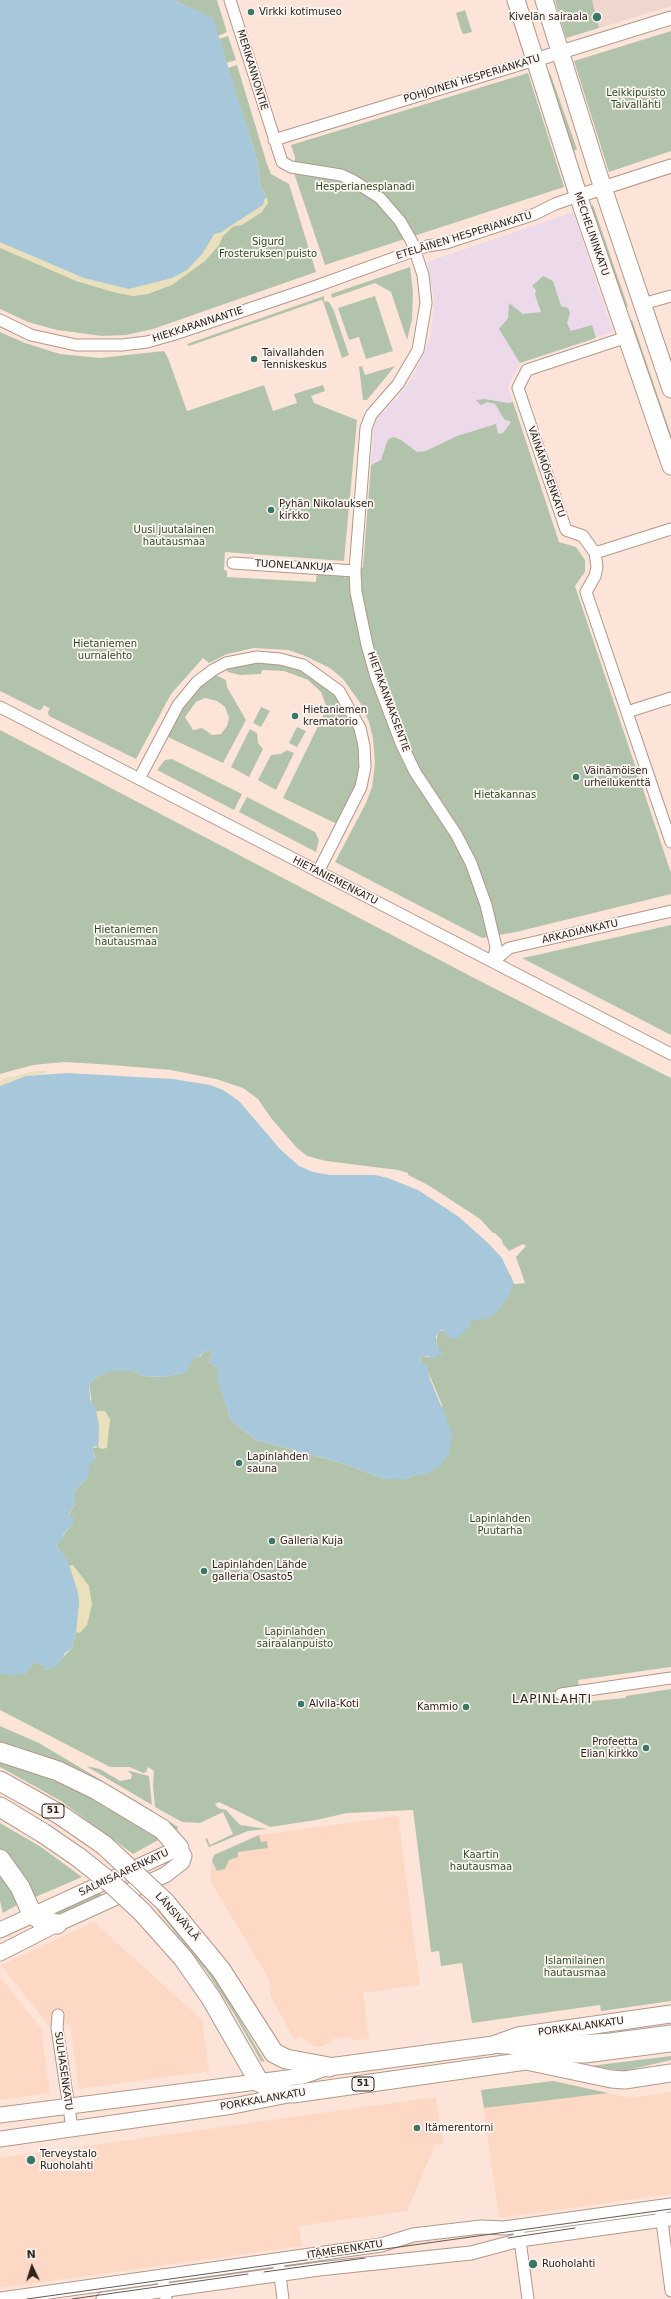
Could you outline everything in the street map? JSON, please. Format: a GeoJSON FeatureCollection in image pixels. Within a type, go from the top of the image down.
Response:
{"type":"FeatureCollection","features":[{"type":"Feature","properties":{"kind":"highway"},"geometry":{"type":"LineString","coordinates":[[0,1752],[58,1771],[98,1790],[162,1829],[179,1848]]}},
{"type":"Feature","properties":{"kind":"highway","name":"LÄNSIVÄYLÄ"},"geometry":{"type":"LineString","coordinates":[[0,1781],[59,1814],[104,1845],[165,1902],[221,1970],[274,2053],[286,2059],[329,2067]]}},
{"type":"Feature","properties":{"kind":"highway","name":"51"},"geometry":{"type":"LineString","coordinates":[[0,1807],[78,1857],[112,1884],[142,1912],[183,1958],[211,1998],[259,2082]]}},
{"type":"Feature","properties":{"kind":"highway"},"geometry":{"type":"LineString","coordinates":[[0,1859],[16,1882],[32,1914],[41,1920],[57,1924]]}},
{"type":"Feature","properties":{"kind":"main road","name":"MECHELININKATU"},"geometry":{"type":"LineString","coordinates":[[516,0],[578,196],[671,466]]}},
{"type":"Feature","properties":{"kind":"main road"},"geometry":{"type":"LineString","coordinates":[[544,0],[559,53],[671,389]]}},
{"type":"Feature","properties":{"kind":"main road","name":"SALMISAARENKATU"},"geometry":{"type":"LineString","coordinates":[[0,1930],[32,1914],[179,1848],[184,1856],[182,1862],[165,1875],[57,1924],[0,1953]]}},
{"type":"Feature","properties":{"kind":"main road","name":"PORKKALANKATU"},"geometry":{"type":"LineString","coordinates":[[493,2046],[518,2036],[671,2014]]}},
{"type":"Feature","properties":{"kind":"main road","name":"PORKKALANKATU"},"geometry":{"type":"LineString","coordinates":[[0,2115],[225,2084],[259,2082],[303,2076],[329,2067],[493,2046],[518,2047],[610,2041],[671,2033]]}},
{"type":"Feature","properties":{"kind":"main road","name":"PORKKALANKATU"},"geometry":{"type":"LineString","coordinates":[[0,2138],[233,2106],[293,2094],[526,2061],[555,2055],[585,2055],[671,2044]]}},
{"type":"Feature","properties":{"kind":"main road","name":"PORKKALANKATU"},"geometry":{"type":"LineString","coordinates":[[526,2061],[612,2079],[631,2079],[671,2074]]}},
{"type":"Feature","properties":{"kind":"main road","name":"51"},"geometry":{"type":"LineString","coordinates":[[259,2082],[272,2092],[293,2094]]}},
{"type":"Feature","properties":{"kind":"street","name":"MERIKANNONTIE"},"geometry":{"type":"LineString","coordinates":[[230,0],[274,140]]}},
{"type":"Feature","properties":{"kind":"street","name":"POHJOINEN HESPERIANKATU"},"geometry":{"type":"LineString","coordinates":[[274,140],[671,18]]}},
{"type":"Feature","properties":{"kind":"street","name":"HIETAKANNAKSENTIE"},"geometry":{"type":"LineString","coordinates":[[274,140],[282,162],[286,165],[341,175],[368,189],[397,217],[416,250],[426,292],[422,331],[418,350],[407,372],[368,420],[355,571],[360,614],[376,677],[401,743],[415,772],[456,834],[471,863],[486,905],[496,947],[493,962]]}},
{"type":"Feature","properties":{"kind":"street","name":"ETELÄINEN HESPERIANKATU"},"geometry":{"type":"LineString","coordinates":[[324,283],[416,250],[446,243],[535,214],[554,204],[671,166]]}},
{"type":"Feature","properties":{"kind":"street","name":"HIEKKARANNANTIE"},"geometry":{"type":"LineString","coordinates":[[0,320],[31,335],[56,342],[93,347],[122,345],[175,334],[324,283]]}},
{"type":"Feature","properties":{"kind":"street"},"geometry":{"type":"LineString","coordinates":[[642,304],[671,296]]}},
{"type":"Feature","properties":{"kind":"street","name":"VÄINÄMÖISENKATU"},"geometry":{"type":"LineString","coordinates":[[595,553],[583,536],[566,530],[518,388],[527,370],[627,337]]}},
{"type":"Feature","properties":{"kind":"street"},"geometry":{"type":"LineString","coordinates":[[671,529],[595,553],[597,567],[595,576],[586,592],[671,842]]}},
{"type":"Feature","properties":{"kind":"street","name":"TUONELANKUJA"},"geometry":{"type":"LineString","coordinates":[[233,563],[355,571]]}},
{"type":"Feature","properties":{"kind":"street"},"geometry":{"type":"LineString","coordinates":[[139,779],[178,705],[197,682],[214,670],[226,663],[257,657],[280,659],[303,665],[339,691],[360,728],[364,746],[365,767],[361,787],[318,872]]}},
{"type":"Feature","properties":{"kind":"street"},"geometry":{"type":"LineString","coordinates":[[627,712],[671,698]]}},
{"type":"Feature","properties":{"kind":"street","name":"HIETANIEMENKATU"},"geometry":{"type":"LineString","coordinates":[[0,707],[671,1054]]}},
{"type":"Feature","properties":{"kind":"street","name":"ARKADIANKATU"},"geometry":{"type":"LineString","coordinates":[[493,962],[509,948],[671,911]]}},
{"type":"Feature","properties":{"kind":"street"},"geometry":{"type":"LineString","coordinates":[[561,1694],[671,1678]]}},
{"type":"Feature","properties":{"kind":"street","name":"SULHASENKATU"},"geometry":{"type":"LineString","coordinates":[[58,2014],[57,2028],[72,2128]]}},
{"type":"Feature","properties":{"kind":"street"},"geometry":{"type":"LineString","coordinates":[[665,2206],[671,2291]]}},
{"type":"Feature","properties":{"kind":"street","name":"ITÄMERENKATU"},"geometry":{"type":"LineString","coordinates":[[46,2294],[162,2275],[381,2245],[413,2235],[476,2227],[504,2228],[665,2206]]}},
{"type":"Feature","properties":{"kind":"street","name":"ITÄMERENKATU"},"geometry":{"type":"LineString","coordinates":[[104,2299],[165,2295],[280,2274],[383,2261],[414,2261],[471,2253],[520,2240],[666,2220]]}},
{"type":"Feature","properties":{"kind":"street"},"geometry":{"type":"LineString","coordinates":[[519,2226],[528,2299]]}},
{"type":"Feature","properties":{"kind":"street"},"geometry":{"type":"LineString","coordinates":[[278,2260],[283,2299]]}},
{"type":"Feature","properties":{"kind":"street"},"geometry":{"type":"LineString","coordinates":[[162,2275],[165,2295]]}},
{"type":"Feature","properties":{"kind":"street"},"geometry":{"type":"LineString","coordinates":[[0,2299],[46,2294]]}},
{"type":"Feature","properties":{"kind":"shaded area","name":"Kivelän sairaala"},"geometry":{"type":"Polygon","coordinates":[[[555,0],[671,0],[671,6],[566,38],[555,0]]]}},
{"type":"Feature","properties":{"kind":"shaded area"},"geometry":{"type":"Polygon","coordinates":[[[573,212],[613,332],[520,363],[508,387],[531,456],[451,482],[377,464],[371,465],[374,426],[378,417],[399,396],[415,374],[431,334],[434,297],[427,262],[573,212]]]}},
{"type":"Feature","properties":{"kind":"shaded area"},"geometry":{"type":"Polygon","coordinates":[[[398,1816],[420,1985],[363,1993],[369,2039],[353,2041],[353,2037],[333,2039],[326,2045],[318,2047],[309,2044],[301,2037],[294,2039],[270,1995],[270,1981],[210,1881],[212,1858],[216,1854],[259,1835],[398,1816]]]}},
{"type":"Feature","properties":{"kind":"shaded area"},"geometry":{"type":"Polygon","coordinates":[[[94,1922],[202,2020],[209,2071],[79,2089],[70,2024],[50,2027],[1,1965],[94,1922]]]}},
{"type":"Feature","properties":{"kind":"shaded area"},"geometry":{"type":"Polygon","coordinates":[[[0,1977],[41,2028],[50,2093],[0,2100],[0,1977]]]}},
{"type":"Feature","properties":{"kind":"shaded area"},"geometry":{"type":"Polygon","coordinates":[[[553,2081],[630,2098],[671,2092],[671,2194],[499,2218],[481,2090],[553,2081]]]}},
{"type":"Feature","properties":{"kind":"shaded area"},"geometry":{"type":"Polygon","coordinates":[[[436,2097],[443,2144],[435,2145],[407,2211],[299,2226],[302,2246],[0,2288],[0,2158],[436,2097]]]}},
{"type":"Feature","properties":{"kind":"green space"},"geometry":{"type":"Polygon","coordinates":[[[174,0],[217,0],[227,32],[218,36],[212,18],[174,0]]]}},
{"type":"Feature","properties":{"kind":"green space"},"geometry":{"type":"Polygon","coordinates":[[[555,0],[592,0],[599,28],[566,38],[555,0]]]}},
{"type":"Feature","properties":{"kind":"green space"},"geometry":{"type":"Polygon","coordinates":[[[465,10],[472,32],[464,34],[462,33],[456,13],[465,10]]]}},
{"type":"Feature","properties":{"kind":"green space","name":"Leikkipuisto Taivallahti"},"geometry":{"type":"Polygon","coordinates":[[[671,31],[671,151],[609,172],[574,61],[671,31]]]}},
{"type":"Feature","properties":{"kind":"green space"},"geometry":{"type":"Polygon","coordinates":[[[228,36],[236,60],[226,63],[219,39],[228,36]]]}},
{"type":"Feature","properties":{"kind":"green space","name":"Sigurd Frosteruksen puisto"},"geometry":{"type":"Polygon","coordinates":[[[237,65],[267,164],[271,174],[289,184],[316,272],[153,329],[126,335],[102,336],[57,330],[28,322],[0,309],[0,242],[266,194],[261,189],[258,163],[228,68],[237,65]]]}},
{"type":"Feature","properties":{"kind":"green space","name":"Hesperianesplanadi"},"geometry":{"type":"Polygon","coordinates":[[[528,73],[564,187],[325,265],[294,173],[295,157],[291,145],[528,73]]]}},
{"type":"Feature","properties":{"kind":"green space"},"geometry":{"type":"Polygon","coordinates":[[[550,73],[577,149],[574,151],[568,143],[547,74],[550,73]]]}},
{"type":"Feature","properties":{"kind":"green space"},"geometry":{"type":"Polygon","coordinates":[[[593,205],[628,307],[623,309],[588,207],[593,205]]]}},
{"type":"Feature","properties":{"kind":"green space"},"geometry":{"type":"Polygon","coordinates":[[[410,267],[413,292],[412,320],[407,340],[391,292],[375,283],[332,298],[331,294],[410,267]]]}},
{"type":"Feature","properties":{"kind":"green space"},"geometry":{"type":"Polygon","coordinates":[[[543,276],[553,281],[561,306],[568,308],[570,313],[567,323],[571,331],[592,325],[596,338],[520,363],[499,329],[508,318],[509,303],[523,314],[541,312],[535,295],[536,290],[532,286],[543,276]]]}},
{"type":"Feature","properties":{"kind":"green space"},"geometry":{"type":"Polygon","coordinates":[[[324,296],[324,301],[329,302],[334,311],[349,355],[342,358],[323,301],[321,300],[189,346],[187,344],[324,296]]]}},
{"type":"Feature","properties":{"kind":"green space"},"geometry":{"type":"Polygon","coordinates":[[[375,296],[393,351],[366,359],[359,337],[349,340],[338,308],[375,296]]]}},
{"type":"Feature","properties":{"kind":"green space"},"geometry":{"type":"Polygon","coordinates":[[[632,320],[671,435],[671,452],[627,322],[632,320]]]}},
{"type":"Feature","properties":{"kind":"green space"},"geometry":{"type":"Polygon","coordinates":[[[0,332],[25,343],[60,354],[100,358],[164,351],[168,358],[187,411],[264,385],[273,411],[297,403],[294,394],[323,385],[325,391],[311,396],[314,403],[357,420],[344,561],[225,552],[224,570],[227,571],[227,577],[316,582],[317,570],[344,572],[345,578],[363,567],[371,465],[381,460],[388,439],[394,437],[401,440],[417,452],[426,451],[457,436],[496,424],[498,434],[503,433],[511,422],[504,419],[495,404],[487,402],[481,405],[476,400],[484,399],[509,403],[513,402],[559,542],[576,547],[585,560],[585,572],[575,586],[671,873],[671,894],[516,932],[482,938],[335,862],[366,803],[372,787],[375,763],[373,738],[369,722],[361,704],[343,679],[330,668],[303,655],[288,650],[254,648],[227,654],[209,663],[203,658],[171,694],[136,759],[49,716],[48,712],[50,708],[44,705],[41,710],[38,710],[0,691],[0,332]]]}},
{"type":"Feature","properties":{"kind":"green space"},"geometry":{"type":"Polygon","coordinates":[[[362,366],[365,375],[395,366],[367,400],[363,400],[359,367],[362,366]]]}},
{"type":"Feature","properties":{"kind":"green space"},"geometry":{"type":"Polygon","coordinates":[[[258,661],[301,668],[336,694],[356,729],[361,756],[358,786],[339,825],[283,798],[327,708],[321,692],[308,680],[284,671],[262,670],[261,674],[240,675],[228,672],[225,668],[258,661]]]}},
{"type":"Feature","properties":{"kind":"green space"},"geometry":{"type":"Polygon","coordinates":[[[214,674],[226,680],[227,687],[246,720],[223,763],[168,737],[179,713],[199,685],[214,674]],[[205,698],[196,702],[185,717],[193,730],[202,728],[212,735],[221,734],[227,726],[229,718],[225,707],[217,701],[205,698]]]}},
{"type":"Feature","properties":{"kind":"green space"},"geometry":{"type":"Polygon","coordinates":[[[261,707],[270,711],[261,727],[253,723],[261,707]]]}},
{"type":"Feature","properties":{"kind":"green space"},"geometry":{"type":"Polygon","coordinates":[[[297,727],[306,731],[297,747],[289,743],[297,727]]]}},
{"type":"Feature","properties":{"kind":"green space"},"geometry":{"type":"Polygon","coordinates":[[[250,729],[257,733],[258,743],[263,749],[249,777],[231,767],[250,729]]]}},
{"type":"Feature","properties":{"kind":"green space"},"geometry":{"type":"Polygon","coordinates":[[[0,730],[478,980],[671,1078],[671,1667],[578,1680],[582,1702],[626,1698],[626,1696],[671,1689],[671,2001],[601,2011],[600,2005],[472,2023],[462,1963],[441,1966],[439,1951],[431,1952],[413,1810],[347,1813],[316,1820],[270,1827],[219,1802],[215,1804],[218,1808],[226,1810],[240,1825],[267,1829],[248,1831],[209,1847],[205,1839],[207,1838],[210,1845],[233,1834],[223,1812],[200,1823],[182,1822],[155,1807],[153,1786],[154,1771],[148,1767],[146,1772],[143,1773],[130,1767],[110,1767],[0,1710],[0,1674],[24,1674],[35,1662],[45,1666],[46,1670],[72,1648],[76,1632],[67,1559],[56,1545],[73,1523],[69,1516],[75,1503],[75,1490],[88,1477],[88,1466],[95,1457],[92,1448],[98,1447],[89,1384],[98,1376],[113,1370],[134,1371],[144,1376],[164,1377],[182,1373],[185,1372],[196,1356],[200,1357],[203,1352],[213,1350],[209,1362],[219,1369],[222,1392],[231,1420],[256,1440],[342,1463],[385,1479],[406,1479],[414,1475],[425,1475],[442,1405],[429,1374],[421,1363],[420,1356],[432,1357],[442,1354],[436,1341],[438,1332],[445,1329],[451,1338],[458,1336],[470,1325],[470,1321],[510,1274],[514,1284],[525,1283],[516,1257],[526,1246],[523,1244],[509,1251],[503,1244],[502,1240],[480,1219],[428,1185],[408,1175],[408,1173],[398,1170],[326,1161],[307,1156],[297,1148],[271,1118],[258,1099],[243,1088],[216,1079],[171,1070],[64,1062],[33,1065],[0,1074],[0,730]]]}},
{"type":"Feature","properties":{"kind":"green space"},"geometry":{"type":"Polygon","coordinates":[[[287,750],[294,753],[276,790],[258,780],[271,755],[281,754],[287,750]]]}},
{"type":"Feature","properties":{"kind":"green space"},"geometry":{"type":"Polygon","coordinates":[[[172,759],[242,794],[234,810],[157,770],[165,760],[172,759]]]}},
{"type":"Feature","properties":{"kind":"green space"},"geometry":{"type":"Polygon","coordinates":[[[247,797],[315,832],[319,840],[316,852],[239,812],[247,797]]]}},
{"type":"Feature","properties":{"kind":"green space"},"geometry":{"type":"Polygon","coordinates":[[[671,925],[671,1035],[522,958],[532,956],[671,925]]]}},
{"type":"Feature","properties":{"kind":"green space"},"geometry":{"type":"Polygon","coordinates":[[[0,1726],[39,1743],[143,1805],[178,1827],[178,1829],[176,1830],[0,1746],[0,1726]]]}},
{"type":"Feature","properties":{"kind":"green space"},"geometry":{"type":"Polygon","coordinates":[[[0,1757],[103,1799],[160,1839],[133,1854],[61,1801],[0,1767],[0,1757]]]}},
{"type":"Feature","properties":{"kind":"green space"},"geometry":{"type":"Polygon","coordinates":[[[86,1766],[100,1769],[120,1781],[131,1779],[132,1775],[128,1771],[149,1776],[152,1805],[86,1766]]]}},
{"type":"Feature","properties":{"kind":"green space"},"geometry":{"type":"Polygon","coordinates":[[[0,1823],[41,1847],[82,1877],[33,1898],[0,1850],[0,1823]]]}},
{"type":"Feature","properties":{"kind":"green space"},"geometry":{"type":"Polygon","coordinates":[[[259,1835],[261,1842],[267,1841],[268,1848],[238,1852],[238,1857],[229,1860],[225,1869],[217,1871],[212,1861],[214,1855],[259,1835]]]}},
{"type":"Feature","properties":{"kind":"green space"},"geometry":{"type":"Polygon","coordinates":[[[0,1873],[14,1892],[17,1905],[3,1913],[0,1901],[0,1873]]]}},
{"type":"Feature","properties":{"kind":"green space"},"geometry":{"type":"Polygon","coordinates":[[[96,1890],[103,1896],[63,1915],[50,1915],[96,1890]]]}},
{"type":"Feature","properties":{"kind":"green space"},"geometry":{"type":"Polygon","coordinates":[[[157,1910],[161,1910],[214,1976],[265,2062],[261,2061],[233,2012],[207,1972],[157,1910]]]}},
{"type":"Feature","properties":{"kind":"green space"},"geometry":{"type":"Polygon","coordinates":[[[671,2056],[671,2060],[624,2071],[590,2066],[671,2056]]]}},
{"type":"Feature","properties":{"kind":"green space"},"geometry":{"type":"Polygon","coordinates":[[[553,2081],[608,2093],[484,2108],[481,2090],[553,2081]]]}},
{"type":"Feature","properties":{"kind":"sand"},"geometry":{"type":"Polygon","coordinates":[[[267,197],[268,203],[262,212],[242,225],[234,226],[223,236],[219,245],[205,261],[172,285],[148,294],[133,296],[113,292],[76,281],[0,248],[0,242],[63,268],[202,254],[214,234],[222,232],[267,197]]]}},
{"type":"Feature","properties":{"kind":"sand"},"geometry":{"type":"Polygon","coordinates":[[[35,1071],[47,1071],[43,1074],[26,1076],[0,1086],[0,1081],[3,1079],[35,1071]]]}},
{"type":"Feature","properties":{"kind":"sand"},"geometry":{"type":"Polygon","coordinates":[[[96,1411],[105,1411],[110,1419],[107,1448],[102,1449],[98,1447],[99,1426],[96,1411]]]}},
{"type":"Feature","properties":{"kind":"sand"},"geometry":{"type":"Polygon","coordinates":[[[73,1565],[89,1586],[92,1605],[87,1625],[80,1633],[76,1632],[79,1601],[77,1590],[68,1566],[73,1565]]]}},
{"type":"Feature","properties":{"kind":"water"},"geometry":{"type":"Polygon","coordinates":[[[0,0],[174,0],[213,18],[258,163],[261,189],[266,194],[263,205],[221,232],[214,234],[202,254],[187,270],[172,278],[129,289],[84,278],[0,242],[0,0]]]}},
{"type":"Feature","properties":{"kind":"water"},"geometry":{"type":"Polygon","coordinates":[[[67,1073],[173,1079],[210,1085],[223,1090],[239,1101],[280,1149],[299,1166],[313,1172],[330,1175],[375,1175],[388,1178],[418,1190],[459,1217],[502,1258],[514,1284],[508,1297],[496,1313],[485,1319],[470,1321],[470,1325],[458,1338],[451,1339],[444,1332],[445,1329],[441,1330],[436,1336],[436,1341],[438,1348],[443,1354],[430,1359],[429,1356],[420,1356],[421,1363],[426,1364],[430,1379],[452,1432],[449,1453],[440,1466],[425,1475],[414,1475],[406,1479],[385,1479],[342,1463],[256,1440],[231,1420],[217,1378],[219,1369],[209,1362],[213,1350],[203,1352],[199,1357],[196,1356],[185,1373],[164,1377],[144,1376],[134,1371],[113,1371],[98,1376],[89,1384],[90,1399],[96,1411],[99,1426],[98,1447],[95,1446],[92,1448],[95,1459],[89,1466],[88,1477],[75,1490],[75,1503],[69,1515],[71,1517],[74,1516],[73,1523],[63,1535],[64,1538],[56,1545],[67,1558],[79,1601],[76,1632],[72,1648],[65,1653],[58,1665],[46,1670],[45,1666],[35,1662],[24,1674],[0,1674],[0,1086],[26,1076],[67,1073]]]}},
{"type":"Feature","properties":{"kind":"tram line"},"geometry":{"type":"LineString","coordinates":[[27,2299],[671,2209]]}},
{"type":"Feature","properties":{"kind":"tram line"},"geometry":{"type":"LineString","coordinates":[[508,2238],[575,2228]]}},
{"type":"Feature","properties":{"kind":"tram line"},"geometry":{"type":"LineString","coordinates":[[264,2272],[365,2258]]}},
{"type":"Feature","properties":{"kind":"tram line"},"geometry":{"type":"LineString","coordinates":[[72,2299],[248,2274]]}},
{"type":"Feature","properties":{"kind":"place","name":"Virkki kotimuseo"},"geometry":{"type":"Point","coordinates":[251,12]}},
{"type":"Feature","properties":{"kind":"place","name":"Kivelän sairaala"},"geometry":{"type":"Point","coordinates":[597,17]}},
{"type":"Feature","properties":{"kind":"place","name":"Taivallahden Tenniskeskus"},"geometry":{"type":"Point","coordinates":[254,359]}},
{"type":"Feature","properties":{"kind":"place","name":"Pyhän Nikolauksen kirkko"},"geometry":{"type":"Point","coordinates":[271,510]}},
{"type":"Feature","properties":{"kind":"place","name":"Hietaniemen krematorio"},"geometry":{"type":"Point","coordinates":[295,716]}},
{"type":"Feature","properties":{"kind":"place","name":"Väinämöisen urheilukenttä"},"geometry":{"type":"Point","coordinates":[576,777]}},
{"type":"Feature","properties":{"kind":"place","name":"Lapinlahden sauna"},"geometry":{"type":"Point","coordinates":[239,1463]}},
{"type":"Feature","properties":{"kind":"place","name":"Galleria Kuja"},"geometry":{"type":"Point","coordinates":[272,1541]}},
{"type":"Feature","properties":{"kind":"place","name":"Lapinlahden Lähde galleria Osasto5"},"geometry":{"type":"Point","coordinates":[204,1571]}},
{"type":"Feature","properties":{"kind":"place","name":"Alvila-Koti"},"geometry":{"type":"Point","coordinates":[301,1704]}},
{"type":"Feature","properties":{"kind":"place","name":"Kammio"},"geometry":{"type":"Point","coordinates":[466,1707]}},
{"type":"Feature","properties":{"kind":"place","name":"Profeetta Elian kirkko"},"geometry":{"type":"Point","coordinates":[646,1748]}},
{"type":"Feature","properties":{"kind":"place","name":"Itämerentorni"},"geometry":{"type":"Point","coordinates":[417,2128]}},
{"type":"Feature","properties":{"kind":"place","name":"Terveystalo Ruoholahti"},"geometry":{"type":"Point","coordinates":[31,2160]}},
{"type":"Feature","properties":{"kind":"place","name":"Ruoholahti"},"geometry":{"type":"Point","coordinates":[533,2264]}},
{"type":"Feature","properties":{"kind":"district","name":"LAPINLAHTI"},"geometry":{"type":"Point","coordinates":[552,1700]}},
{"type":"Feature","properties":{"kind":"park label","name":"Uusi juutalainen hautausmaa"},"geometry":{"type":"Point","coordinates":[174,536]}},
{"type":"Feature","properties":{"kind":"park label","name":"Hietaniemen uurnalehto"},"geometry":{"type":"Point","coordinates":[105,650]}},
{"type":"Feature","properties":{"kind":"park label","name":"Hietakannas"},"geometry":{"type":"Point","coordinates":[505,795]}},
{"type":"Feature","properties":{"kind":"park label","name":"Hietaniemen hautausmaa"},"geometry":{"type":"Point","coordinates":[126,936]}},
{"type":"Feature","properties":{"kind":"park label","name":"Lapinlahden Puutarha"},"geometry":{"type":"Point","coordinates":[500,1524]}},
{"type":"Feature","properties":{"kind":"park label","name":"Lapinlahden sairaalanpuisto"},"geometry":{"type":"Point","coordinates":[295,1638]}},
{"type":"Feature","properties":{"kind":"park label","name":"Kaartin hautausmaa"},"geometry":{"type":"Point","coordinates":[481,1860]}},
{"type":"Feature","properties":{"kind":"park label","name":"Islamilainen hautausmaa"},"geometry":{"type":"Point","coordinates":[575,1966]}}]}
